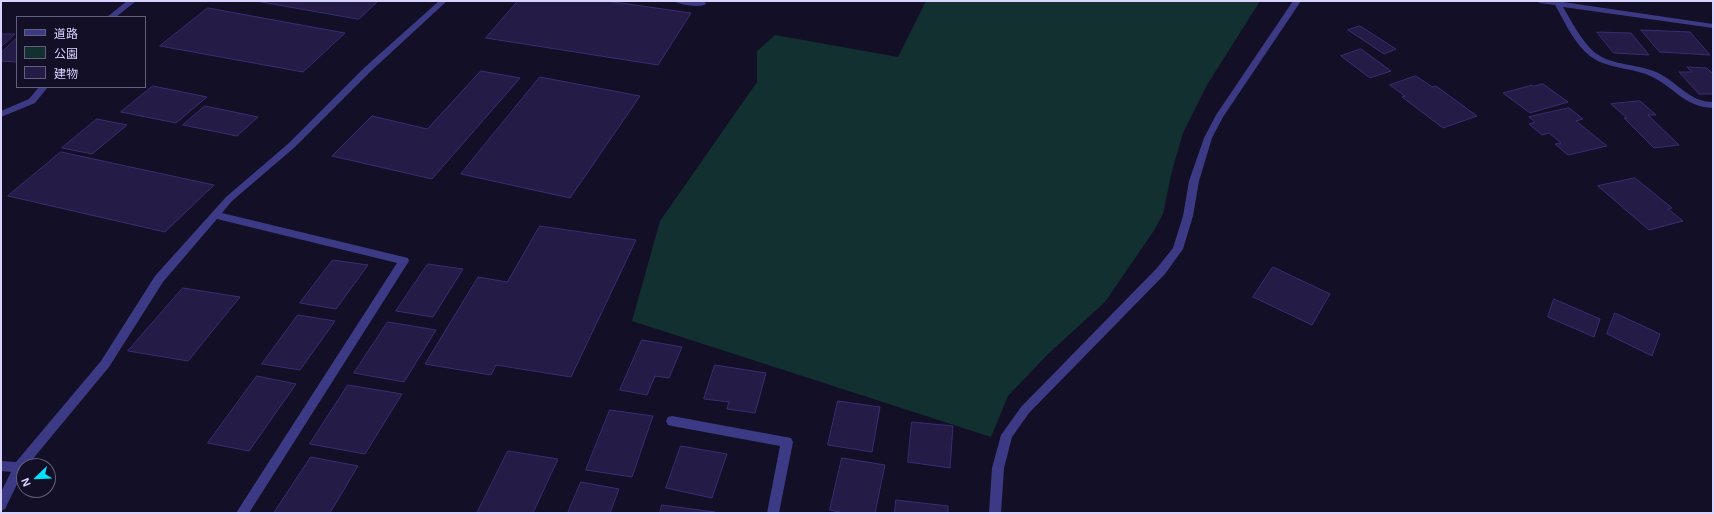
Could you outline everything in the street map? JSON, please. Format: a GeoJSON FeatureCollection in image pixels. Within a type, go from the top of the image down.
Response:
{"type":"FeatureCollection","features":[{"type":"Feature","properties":{"kind":"street"},"geometry":{"type":"LineString","coordinates":[[112,16],[132,1]]}},
{"type":"Feature","properties":{"kind":"street"},"geometry":{"type":"LineString","coordinates":[[26,458],[105,364],[159,279],[229,199],[292,145],[367,70],[443,1]]}},
{"type":"Feature","properties":{"kind":"street"},"geometry":{"type":"LineString","coordinates":[[678,1],[702,4]]}},
{"type":"Feature","properties":{"kind":"street"},"geometry":{"type":"LineString","coordinates":[[995,513],[998,468],[1007,435],[1025,410],[1161,271],[1178,249],[1188,216],[1194,181],[1208,138],[1219,117],[1297,1]]}},
{"type":"Feature","properties":{"kind":"street"},"geometry":{"type":"LineString","coordinates":[[1540,1],[1713,26]]}},
{"type":"Feature","properties":{"kind":"street"},"geometry":{"type":"LineString","coordinates":[[1558,4],[1584,45],[1591,53],[1602,60],[1657,75],[1698,104],[1713,105]]}},
{"type":"Feature","properties":{"kind":"street"},"geometry":{"type":"LineString","coordinates":[[1,114],[32,101],[43,88]]}},
{"type":"Feature","properties":{"kind":"street"},"geometry":{"type":"LineString","coordinates":[[215,215],[404,261],[242,513]]}},
{"type":"Feature","properties":{"kind":"street"},"geometry":{"type":"LineString","coordinates":[[672,421],[787,442],[773,513]]}},
{"type":"Feature","properties":{"kind":"street"},"geometry":{"type":"LineString","coordinates":[[1,466],[16,466]]}},
{"type":"Feature","properties":{"kind":"street"},"geometry":{"type":"LineString","coordinates":[[1,505],[16,472]]}},
{"type":"Feature","properties":{"kind":"green space"},"geometry":{"type":"Polygon","coordinates":[[[926,1],[1260,1],[1207,85],[1183,133],[1172,171],[1163,214],[1155,229],[1105,302],[1048,354],[1008,396],[991,437],[632,321],[660,221],[757,82],[757,51],[775,35],[898,57],[926,1]]]}},
{"type":"Feature","properties":{"kind":"building"},"geometry":{"type":"Polygon","coordinates":[[[256,1],[378,1],[359,19],[256,1]]]}},
{"type":"Feature","properties":{"kind":"building"},"geometry":{"type":"Polygon","coordinates":[[[518,1],[607,1],[691,13],[658,65],[486,38],[518,1]]]}},
{"type":"Feature","properties":{"kind":"building"},"geometry":{"type":"Polygon","coordinates":[[[208,8],[345,33],[303,72],[160,46],[208,8]]]}},
{"type":"Feature","properties":{"kind":"building"},"geometry":{"type":"Polygon","coordinates":[[[1360,26],[1396,49],[1384,54],[1348,30],[1360,26]]]}},
{"type":"Feature","properties":{"kind":"building"},"geometry":{"type":"Polygon","coordinates":[[[1641,30],[1690,32],[1710,55],[1660,52],[1641,30]]]}},
{"type":"Feature","properties":{"kind":"building"},"geometry":{"type":"Polygon","coordinates":[[[1597,32],[1631,33],[1649,55],[1614,53],[1597,32]]]}},
{"type":"Feature","properties":{"kind":"building"},"geometry":{"type":"Polygon","coordinates":[[[1,34],[15,34],[1,47],[1,34]]]}},
{"type":"Feature","properties":{"kind":"building"},"geometry":{"type":"Polygon","coordinates":[[[16,39],[16,62],[1,61],[1,53],[16,39]]]}},
{"type":"Feature","properties":{"kind":"building"},"geometry":{"type":"Polygon","coordinates":[[[1361,49],[1391,71],[1370,78],[1341,56],[1361,49]]]}},
{"type":"Feature","properties":{"kind":"building"},"geometry":{"type":"Polygon","coordinates":[[[1687,67],[1707,68],[1713,74],[1713,94],[1699,94],[1679,72],[1692,72],[1687,67]]]}},
{"type":"Feature","properties":{"kind":"building"},"geometry":{"type":"Polygon","coordinates":[[[481,71],[520,78],[432,179],[332,156],[372,116],[427,129],[481,71]]]}},
{"type":"Feature","properties":{"kind":"building"},"geometry":{"type":"Polygon","coordinates":[[[1416,76],[1432,87],[1436,86],[1477,116],[1443,128],[1402,97],[1405,96],[1390,85],[1416,76]]]}},
{"type":"Feature","properties":{"kind":"building"},"geometry":{"type":"Polygon","coordinates":[[[540,77],[640,96],[570,198],[461,174],[540,77]]]}},
{"type":"Feature","properties":{"kind":"building"},"geometry":{"type":"Polygon","coordinates":[[[1543,84],[1568,102],[1530,113],[1503,93],[1532,85],[1543,84]]]}},
{"type":"Feature","properties":{"kind":"building"},"geometry":{"type":"Polygon","coordinates":[[[153,86],[207,97],[176,123],[121,112],[153,86]]]}},
{"type":"Feature","properties":{"kind":"building"},"geometry":{"type":"Polygon","coordinates":[[[1640,101],[1656,115],[1648,115],[1679,145],[1654,148],[1624,118],[1627,118],[1611,104],[1640,101]]]}},
{"type":"Feature","properties":{"kind":"building"},"geometry":{"type":"Polygon","coordinates":[[[205,106],[258,117],[237,136],[183,125],[205,106]]]}},
{"type":"Feature","properties":{"kind":"building"},"geometry":{"type":"Polygon","coordinates":[[[1569,108],[1583,119],[1576,121],[1607,146],[1568,155],[1555,144],[1561,143],[1549,133],[1542,135],[1529,124],[1535,122],[1529,117],[1569,108]]]}},
{"type":"Feature","properties":{"kind":"building"},"geometry":{"type":"Polygon","coordinates":[[[97,119],[127,125],[92,154],[62,148],[97,119]]]}},
{"type":"Feature","properties":{"kind":"building"},"geometry":{"type":"Polygon","coordinates":[[[61,152],[214,185],[165,232],[8,196],[61,152]]]}},
{"type":"Feature","properties":{"kind":"building"},"geometry":{"type":"Polygon","coordinates":[[[1635,178],[1672,208],[1668,209],[1683,221],[1649,230],[1598,186],[1635,178]]]}},
{"type":"Feature","properties":{"kind":"building"},"geometry":{"type":"Polygon","coordinates":[[[540,226],[636,240],[571,377],[496,365],[491,375],[425,364],[478,277],[507,282],[540,226]]]}},
{"type":"Feature","properties":{"kind":"building"},"geometry":{"type":"Polygon","coordinates":[[[333,260],[368,265],[336,309],[300,303],[333,260]]]}},
{"type":"Feature","properties":{"kind":"building"},"geometry":{"type":"Polygon","coordinates":[[[428,264],[463,269],[433,317],[396,311],[428,264]]]}},
{"type":"Feature","properties":{"kind":"building"},"geometry":{"type":"Polygon","coordinates":[[[1273,267],[1330,294],[1312,325],[1253,297],[1273,267]]]}},
{"type":"Feature","properties":{"kind":"building"},"geometry":{"type":"Polygon","coordinates":[[[183,288],[240,297],[188,361],[128,351],[183,288]]]}},
{"type":"Feature","properties":{"kind":"building"},"geometry":{"type":"Polygon","coordinates":[[[1554,299],[1600,319],[1594,337],[1548,317],[1554,299]]]}},
{"type":"Feature","properties":{"kind":"building"},"geometry":{"type":"Polygon","coordinates":[[[1615,313],[1660,334],[1652,356],[1607,334],[1615,313]]]}},
{"type":"Feature","properties":{"kind":"building"},"geometry":{"type":"Polygon","coordinates":[[[298,315],[335,321],[300,370],[262,364],[298,315]]]}},
{"type":"Feature","properties":{"kind":"building"},"geometry":{"type":"Polygon","coordinates":[[[388,322],[436,330],[404,382],[354,373],[388,322]]]}},
{"type":"Feature","properties":{"kind":"building"},"geometry":{"type":"Polygon","coordinates":[[[642,340],[682,347],[669,378],[655,376],[647,395],[620,390],[642,340]]]}},
{"type":"Feature","properties":{"kind":"building"},"geometry":{"type":"Polygon","coordinates":[[[715,365],[766,373],[755,413],[727,409],[729,402],[704,399],[715,365]]]}},
{"type":"Feature","properties":{"kind":"building"},"geometry":{"type":"Polygon","coordinates":[[[257,376],[296,384],[249,451],[208,443],[257,376]]]}},
{"type":"Feature","properties":{"kind":"building"},"geometry":{"type":"Polygon","coordinates":[[[348,385],[402,394],[365,454],[310,444],[348,385]]]}},
{"type":"Feature","properties":{"kind":"building"},"geometry":{"type":"Polygon","coordinates":[[[838,401],[880,407],[872,452],[828,445],[838,401]]]}},
{"type":"Feature","properties":{"kind":"building"},"geometry":{"type":"Polygon","coordinates":[[[610,410],[653,416],[632,477],[586,470],[610,410]]]}},
{"type":"Feature","properties":{"kind":"building"},"geometry":{"type":"Polygon","coordinates":[[[912,422],[953,426],[950,468],[908,462],[912,422]]]}},
{"type":"Feature","properties":{"kind":"building"},"geometry":{"type":"Polygon","coordinates":[[[681,446],[727,454],[712,498],[666,488],[681,446]]]}},
{"type":"Feature","properties":{"kind":"building"},"geometry":{"type":"Polygon","coordinates":[[[508,451],[558,459],[533,513],[477,513],[508,451]]]}},
{"type":"Feature","properties":{"kind":"building"},"geometry":{"type":"Polygon","coordinates":[[[311,457],[358,466],[330,513],[274,513],[311,457]]]}},
{"type":"Feature","properties":{"kind":"building"},"geometry":{"type":"Polygon","coordinates":[[[842,458],[885,465],[875,513],[844,513],[830,510],[842,458]]]}},
{"type":"Feature","properties":{"kind":"building"},"geometry":{"type":"Polygon","coordinates":[[[581,482],[619,489],[610,513],[568,513],[581,482]]]}},
{"type":"Feature","properties":{"kind":"building"},"geometry":{"type":"Polygon","coordinates":[[[896,500],[948,506],[948,513],[895,513],[896,500]]]}},
{"type":"Feature","properties":{"kind":"building"},"geometry":{"type":"Polygon","coordinates":[[[662,505],[715,512],[660,513],[662,505]]]}}]}
